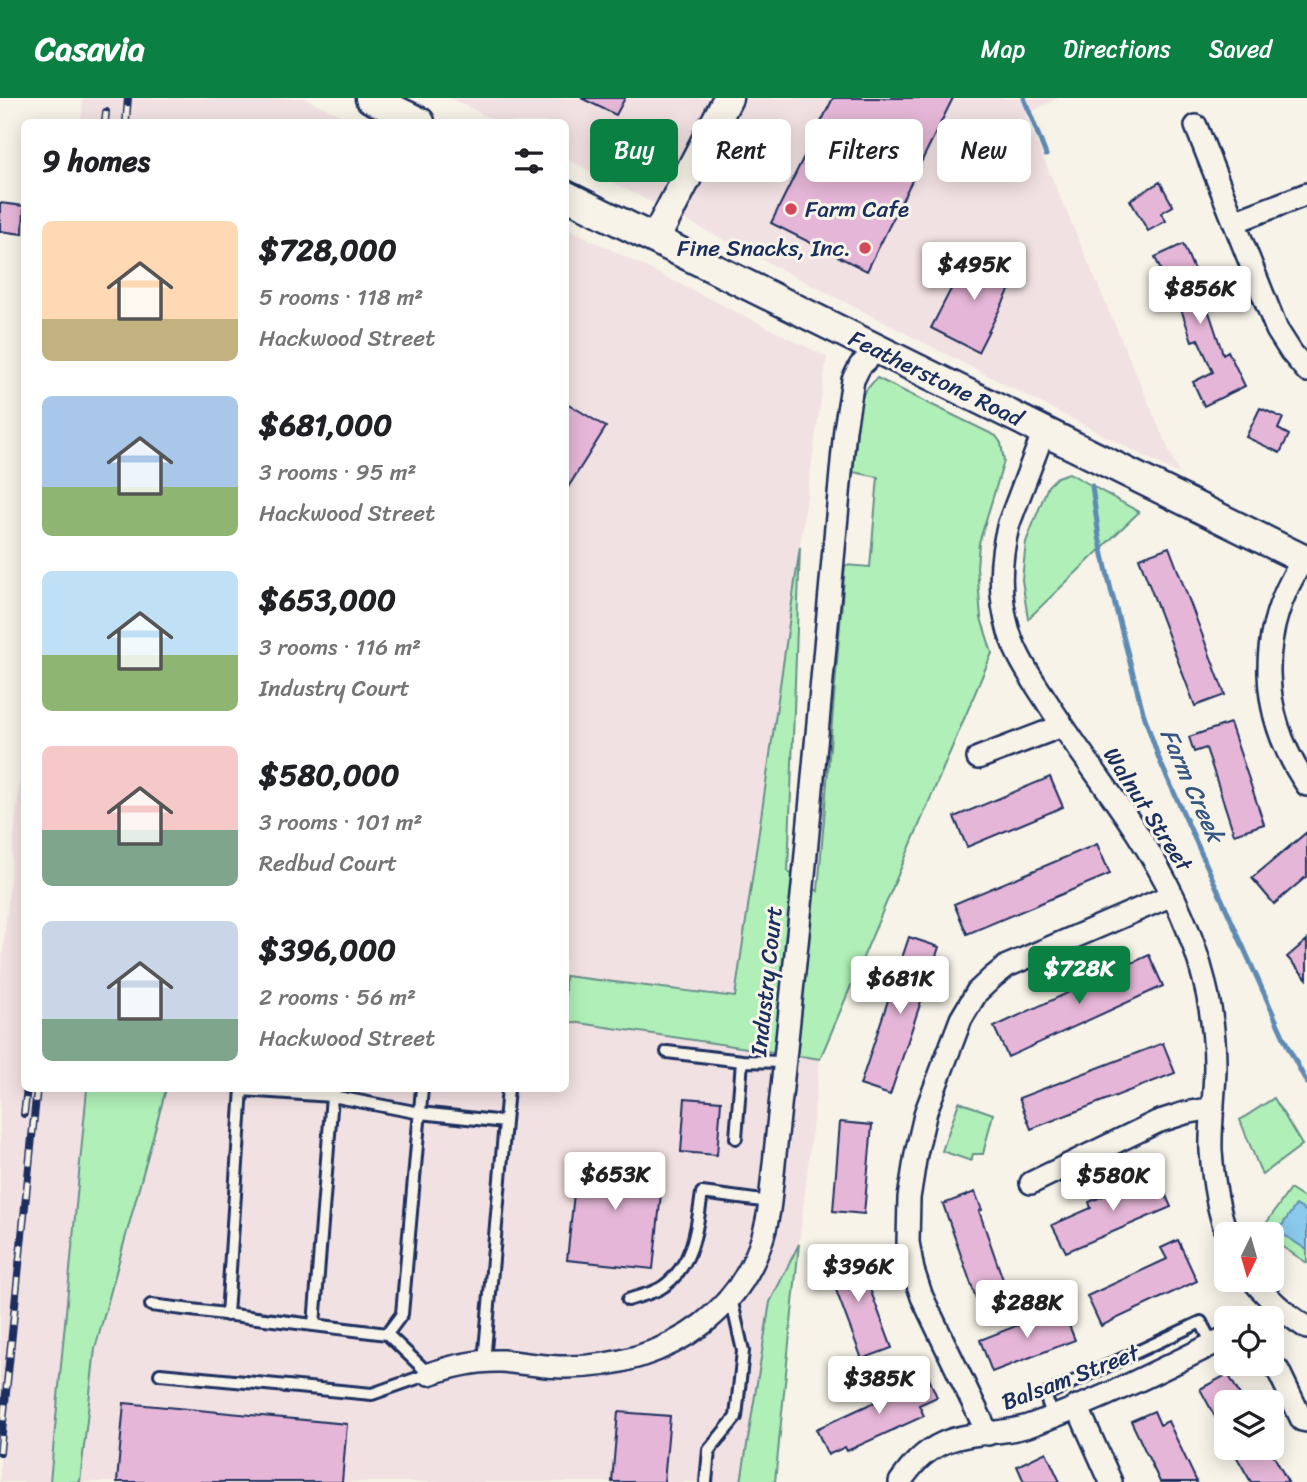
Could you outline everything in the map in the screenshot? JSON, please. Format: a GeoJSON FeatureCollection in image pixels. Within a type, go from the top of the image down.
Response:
{"type":"FeatureCollection","features":[{"type":"Feature","properties":{"kind":"street"},"geometry":{"type":"LineString","coordinates":[[370,98],[410,111]]}},
{"type":"Feature","properties":{"kind":"street"},"geometry":{"type":"LineString","coordinates":[[655,239],[728,98]]}},
{"type":"Feature","properties":{"kind":"street"},"geometry":{"type":"LineString","coordinates":[[1196,126],[1277,330],[1307,371]]}},
{"type":"Feature","properties":{"kind":"street"},"geometry":{"type":"LineString","coordinates":[[1234,222],[1307,194]]}},
{"type":"Feature","properties":{"kind":"street","name":"Featherstone Road"},"geometry":{"type":"LineString","coordinates":[[569,197],[1305,561]]}},
{"type":"Feature","properties":{"kind":"street","name":"Industry Court"},"geometry":{"type":"LineString","coordinates":[[429,1374],[472,1363],[500,1361],[566,1367],[593,1366],[657,1350],[687,1336],[705,1323],[731,1298],[755,1259],[765,1233],[770,1202],[803,886],[845,429],[853,380],[860,366],[878,349]]}},
{"type":"Feature","properties":{"kind":"street","name":"Walnut Street"},"geometry":{"type":"LineString","coordinates":[[1044,431],[1009,523],[1002,550],[1003,607],[1021,660],[1062,726],[1140,838],[1192,938],[1205,980],[1213,1033],[1215,1065],[1211,1149],[1215,1190],[1224,1222]]}},
{"type":"Feature","properties":{"kind":"street"},"geometry":{"type":"LineString","coordinates":[[1305,561],[1290,580],[1278,608],[1271,638],[1269,667],[1270,697],[1276,724],[1288,755],[1307,785]]}},
{"type":"Feature","properties":{"kind":"street"},"geometry":{"type":"LineString","coordinates":[[978,758],[1062,726]]}},
{"type":"Feature","properties":{"kind":"street"},"geometry":{"type":"LineString","coordinates":[[988,1434],[922,1297],[913,1270],[908,1242],[909,1198],[926,1111],[961,1019],[977,992],[993,977],[1007,966],[1172,895]]}},
{"type":"Feature","properties":{"kind":"street"},"geometry":{"type":"LineString","coordinates":[[1031,1183],[1157,1122],[1213,1108]]}},
{"type":"Feature","properties":{"kind":"street"},"geometry":{"type":"LineString","coordinates":[[1284,1318],[1307,1328]]}},
{"type":"Feature","properties":{"kind":"street","name":"Balsam Street"},"geometry":{"type":"LineString","coordinates":[[900,1482],[913,1463],[942,1443],[964,1436],[1028,1426],[1053,1417],[1214,1344]]}},
{"type":"Feature","properties":{"kind":"street"},"geometry":{"type":"LineString","coordinates":[[1281,1376],[1302,1420],[1307,1422]]}},
{"type":"Feature","properties":{"kind":"street"},"geometry":{"type":"LineString","coordinates":[[1077,1406],[1111,1482]]}},
{"type":"Feature","properties":{"kind":"lane"},"geometry":{"type":"LineString","coordinates":[[667,1052],[742,1061],[785,1062]]}},
{"type":"Feature","properties":{"kind":"lane"},"geometry":{"type":"LineString","coordinates":[[736,1138],[742,1061]]}},
{"type":"Feature","properties":{"kind":"lane"},"geometry":{"type":"LineString","coordinates":[[227,1315],[242,1092]]}},
{"type":"Feature","properties":{"kind":"lane"},"geometry":{"type":"LineString","coordinates":[[281,1092],[332,1096],[420,1113],[505,1122]]}},
{"type":"Feature","properties":{"kind":"lane"},"geometry":{"type":"LineString","coordinates":[[387,1334],[402,1314],[422,1092]]}},
{"type":"Feature","properties":{"kind":"lane"},"geometry":{"type":"LineString","coordinates":[[484,1362],[508,1092]]}},
{"type":"Feature","properties":{"kind":"lane"},"geometry":{"type":"LineString","coordinates":[[314,1325],[332,1096]]}},
{"type":"Feature","properties":{"kind":"lane"},"geometry":{"type":"LineString","coordinates":[[628,1300],[663,1287],[685,1264],[696,1236],[702,1193],[770,1202]]}},
{"type":"Feature","properties":{"kind":"lane"},"geometry":{"type":"LineString","coordinates":[[706,1482],[709,1450],[736,1417],[743,1350],[731,1298]]}},
{"type":"Feature","properties":{"kind":"lane"},"geometry":{"type":"LineString","coordinates":[[151,1305],[387,1334],[429,1374],[372,1394],[160,1374]]}},
{"type":"Feature","properties":{"kind":"lane"},"geometry":{"type":"LineString","coordinates":[[1053,1417],[1045,1395],[1201,1322],[1214,1335]]}},
{"type":"Feature","properties":{"kind":"shaded area"},"geometry":{"type":"Polygon","coordinates":[[[83,98],[304,98],[348,119],[81,119],[83,98]]]}},
{"type":"Feature","properties":{"kind":"shaded area"},"geometry":{"type":"Polygon","coordinates":[[[450,98],[1059,98],[1025,115],[1027,119],[937,119],[937,182],[1031,182],[1031,129],[1179,474],[612,182],[678,182],[678,119],[590,119],[590,171],[569,160],[569,119],[491,119],[450,98]]]}},
{"type":"Feature","properties":{"kind":"shaded area"},"geometry":{"type":"Polygon","coordinates":[[[569,229],[827,357],[735,997],[569,976],[569,229]]]}},
{"type":"Feature","properties":{"kind":"shaded area"},"geometry":{"type":"Polygon","coordinates":[[[21,766],[21,1092],[87,1092],[49,1482],[0,1482],[0,982],[21,766]]]}},
{"type":"Feature","properties":{"kind":"shaded area"},"geometry":{"type":"Polygon","coordinates":[[[569,1022],[820,1059],[799,1244],[770,1302],[741,1482],[80,1482],[95,1349],[165,1092],[569,1092],[569,1022]]]}},
{"type":"Feature","properties":{"kind":"green space"},"geometry":{"type":"Polygon","coordinates":[[[877,378],[996,436],[1001,443],[1004,461],[979,543],[977,567],[981,618],[992,653],[820,1059],[569,1022],[569,976],[735,997],[800,547],[788,872],[818,891],[845,565],[870,567],[878,477],[853,472],[859,408],[864,392],[877,378]]]}},
{"type":"Feature","properties":{"kind":"green space"},"geometry":{"type":"Polygon","coordinates":[[[1069,473],[1139,512],[1028,619],[1022,580],[1026,542],[1048,486],[1057,477],[1069,473]]]}},
{"type":"Feature","properties":{"kind":"green space"},"geometry":{"type":"Polygon","coordinates":[[[87,1092],[165,1092],[95,1349],[80,1482],[50,1482],[87,1092]]]}},
{"type":"Feature","properties":{"kind":"green space"},"geometry":{"type":"Polygon","coordinates":[[[1274,1098],[1302,1145],[1262,1175],[1240,1120],[1274,1098]]]}},
{"type":"Feature","properties":{"kind":"green space"},"geometry":{"type":"Polygon","coordinates":[[[959,1102],[993,1114],[983,1154],[973,1154],[971,1161],[942,1151],[959,1102]]]}},
{"type":"Feature","properties":{"kind":"green space"},"geometry":{"type":"Polygon","coordinates":[[[1290,1189],[1307,1200],[1307,1263],[1284,1248],[1284,1222],[1267,1222],[1290,1189]]]}},
{"type":"Feature","properties":{"kind":"green space"},"geometry":{"type":"Polygon","coordinates":[[[799,1244],[775,1482],[741,1482],[770,1302],[799,1244]]]}},
{"type":"Feature","properties":{"kind":"water"},"geometry":{"type":"Polygon","coordinates":[[[1296,1205],[1307,1212],[1307,1250],[1284,1235],[1284,1222],[1296,1205]]]}},
{"type":"Feature","properties":{"kind":"building"},"geometry":{"type":"Polygon","coordinates":[[[581,98],[625,98],[616,115],[581,98]]]}},
{"type":"Feature","properties":{"kind":"building"},"geometry":{"type":"Polygon","coordinates":[[[833,98],[953,98],[943,119],[937,119],[937,130],[923,158],[923,119],[823,119],[833,98]]]}},
{"type":"Feature","properties":{"kind":"building"},"geometry":{"type":"Polygon","coordinates":[[[805,154],[805,182],[911,182],[867,271],[771,223],[805,154]]]}},
{"type":"Feature","properties":{"kind":"building"},"geometry":{"type":"Polygon","coordinates":[[[1160,182],[1173,206],[1161,213],[1166,221],[1148,231],[1130,200],[1160,182]]]}},
{"type":"Feature","properties":{"kind":"building"},"geometry":{"type":"Polygon","coordinates":[[[0,203],[21,206],[21,234],[0,231],[0,203]]]}},
{"type":"Feature","properties":{"kind":"building"},"geometry":{"type":"Polygon","coordinates":[[[1183,244],[1198,279],[1223,354],[1228,351],[1245,386],[1204,406],[1193,382],[1213,372],[1198,339],[1192,341],[1172,283],[1167,285],[1155,257],[1183,244]]]}},
{"type":"Feature","properties":{"kind":"building"},"geometry":{"type":"Polygon","coordinates":[[[970,252],[1017,275],[978,352],[931,328],[970,252]]]}},
{"type":"Feature","properties":{"kind":"building"},"geometry":{"type":"Polygon","coordinates":[[[569,404],[606,427],[569,486],[569,404]]]}},
{"type":"Feature","properties":{"kind":"building"},"geometry":{"type":"Polygon","coordinates":[[[1260,408],[1283,418],[1278,429],[1289,435],[1280,453],[1246,437],[1260,408]]]}},
{"type":"Feature","properties":{"kind":"building"},"geometry":{"type":"Polygon","coordinates":[[[1169,547],[1225,695],[1195,706],[1139,558],[1169,547]]]}},
{"type":"Feature","properties":{"kind":"building"},"geometry":{"type":"Polygon","coordinates":[[[1230,723],[1264,824],[1234,834],[1206,748],[1194,752],[1189,737],[1230,723]]]}},
{"type":"Feature","properties":{"kind":"building"},"geometry":{"type":"Polygon","coordinates":[[[1050,777],[1063,807],[967,847],[954,817],[1050,777]]]}},
{"type":"Feature","properties":{"kind":"building"},"geometry":{"type":"Polygon","coordinates":[[[1307,832],[1307,876],[1274,904],[1252,878],[1307,832]]]}},
{"type":"Feature","properties":{"kind":"building"},"geometry":{"type":"Polygon","coordinates":[[[1097,844],[1110,874],[967,934],[954,904],[1097,844]]]}},
{"type":"Feature","properties":{"kind":"building"},"geometry":{"type":"Polygon","coordinates":[[[909,937],[939,947],[890,1095],[860,1085],[909,937]]]}},
{"type":"Feature","properties":{"kind":"building"},"geometry":{"type":"Polygon","coordinates":[[[1307,940],[1307,979],[1287,957],[1307,940]]]}},
{"type":"Feature","properties":{"kind":"building"},"geometry":{"type":"Polygon","coordinates":[[[1149,955],[1163,986],[1008,1057],[994,1027],[1149,955]]]}},
{"type":"Feature","properties":{"kind":"building"},"geometry":{"type":"Polygon","coordinates":[[[1163,1043],[1175,1073],[1031,1129],[1019,1098],[1163,1043]]]}},
{"type":"Feature","properties":{"kind":"building"},"geometry":{"type":"Polygon","coordinates":[[[685,1098],[721,1101],[717,1155],[681,1152],[685,1098]]]}},
{"type":"Feature","properties":{"kind":"building"},"geometry":{"type":"Polygon","coordinates":[[[840,1122],[872,1125],[864,1214],[833,1211],[840,1122]]]}},
{"type":"Feature","properties":{"kind":"building"},"geometry":{"type":"Polygon","coordinates":[[[578,1155],[664,1165],[653,1269],[567,1260],[578,1155]]]}},
{"type":"Feature","properties":{"kind":"building"},"geometry":{"type":"Polygon","coordinates":[[[1156,1173],[1171,1207],[1066,1252],[1052,1225],[1091,1208],[1089,1202],[1156,1173]]]}},
{"type":"Feature","properties":{"kind":"building"},"geometry":{"type":"Polygon","coordinates":[[[975,1192],[1008,1294],[978,1304],[943,1204],[975,1192]]]}},
{"type":"Feature","properties":{"kind":"building"},"geometry":{"type":"Polygon","coordinates":[[[1178,1240],[1197,1281],[1101,1326],[1087,1296],[1167,1259],[1161,1248],[1178,1240]]]}},
{"type":"Feature","properties":{"kind":"building"},"geometry":{"type":"Polygon","coordinates":[[[855,1249],[892,1348],[862,1359],[825,1261],[855,1249]]]}},
{"type":"Feature","properties":{"kind":"building"},"geometry":{"type":"Polygon","coordinates":[[[1062,1308],[1075,1340],[992,1372],[980,1340],[1062,1308]]]}},
{"type":"Feature","properties":{"kind":"building"},"geometry":{"type":"Polygon","coordinates":[[[926,1372],[937,1397],[919,1405],[924,1416],[847,1451],[845,1447],[828,1455],[816,1429],[879,1400],[876,1395],[926,1372]]]}},
{"type":"Feature","properties":{"kind":"building"},"geometry":{"type":"Polygon","coordinates":[[[1229,1376],[1237,1390],[1214,1390],[1214,1415],[1200,1389],[1229,1376]]]}},
{"type":"Feature","properties":{"kind":"building"},"geometry":{"type":"Polygon","coordinates":[[[124,1403],[347,1424],[342,1482],[117,1482],[124,1403]]]}},
{"type":"Feature","properties":{"kind":"building"},"geometry":{"type":"Polygon","coordinates":[[[1154,1411],[1160,1425],[1168,1421],[1197,1482],[1160,1482],[1131,1421],[1154,1411]]]}},
{"type":"Feature","properties":{"kind":"building"},"geometry":{"type":"Polygon","coordinates":[[[618,1412],[670,1416],[664,1482],[612,1482],[618,1412]]]}},
{"type":"Feature","properties":{"kind":"building"},"geometry":{"type":"Polygon","coordinates":[[[1046,1452],[1060,1482],[1024,1482],[1017,1466],[1046,1452]]]}},
{"type":"Feature","properties":{"kind":"building"},"geometry":{"type":"Polygon","coordinates":[[[1238,1460],[1276,1460],[1288,1482],[1251,1482],[1238,1460]]]}},
{"type":"Feature","properties":{"kind":"waterway","name":"Farm Creek"},"geometry":{"type":"LineString","coordinates":[[1024,98],[1046,155]]}},
{"type":"Feature","properties":{"kind":"waterway","name":"Farm Creek"},"geometry":{"type":"LineString","coordinates":[[1092,486],[1099,537],[1111,590],[1143,712],[1159,759],[1289,1049],[1307,1083]]}},
{"type":"Feature","properties":{"kind":"railway"},"geometry":{"type":"LineString","coordinates":[[126,119],[128,98]]}},
{"type":"Feature","properties":{"kind":"railway"},"geometry":{"type":"LineString","coordinates":[[105,119],[106,112]]}},
{"type":"Feature","properties":{"kind":"railway"},"geometry":{"type":"LineString","coordinates":[[24,1114],[27,1092]]}},
{"type":"Feature","properties":{"kind":"railway"},"geometry":{"type":"LineString","coordinates":[[0,1452],[37,1092]]}},
{"type":"Feature","properties":{"kind":"place","name":"Farm Cafe"},"geometry":{"type":"Point","coordinates":[791,209]}},
{"type":"Feature","properties":{"kind":"place","name":"Fine Snacks, Inc."},"geometry":{"type":"Point","coordinates":[865,248]}}]}
